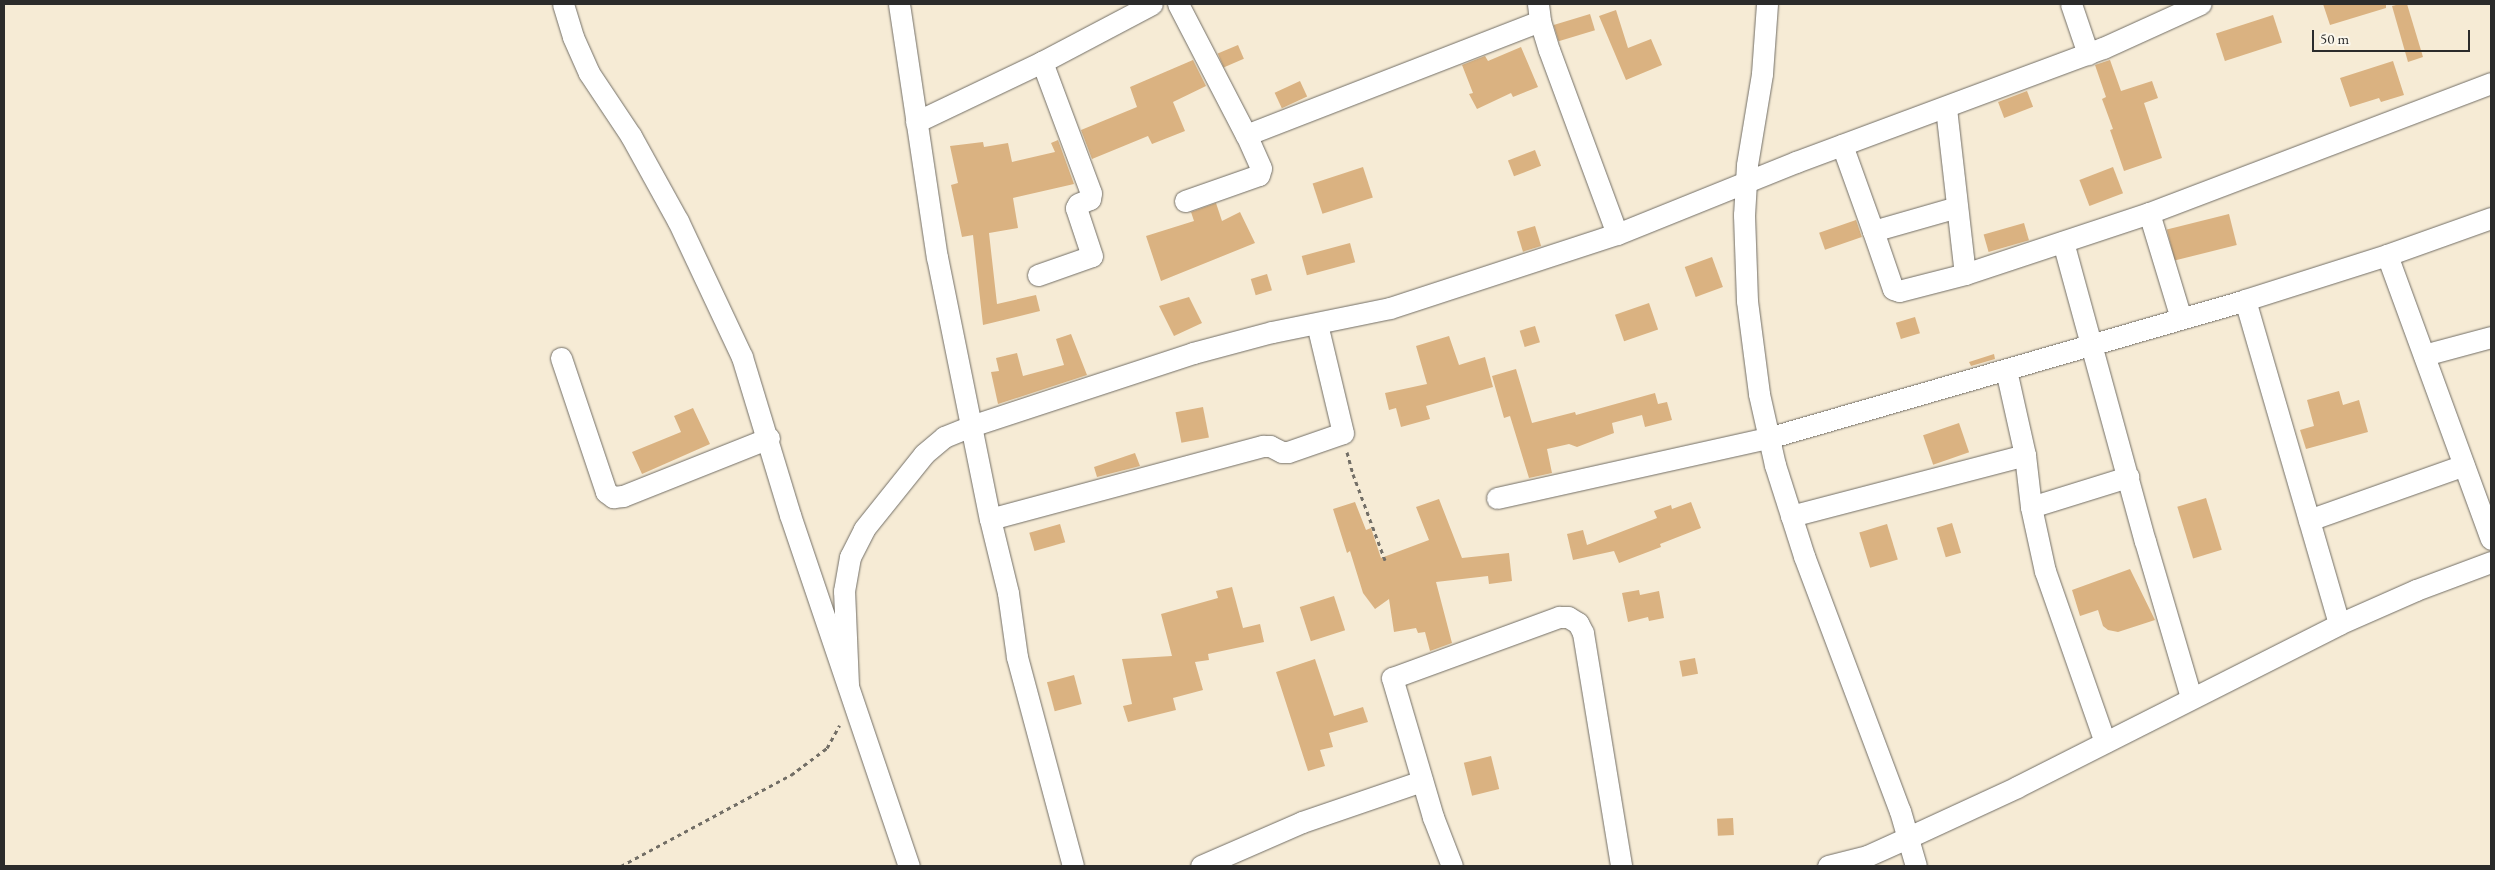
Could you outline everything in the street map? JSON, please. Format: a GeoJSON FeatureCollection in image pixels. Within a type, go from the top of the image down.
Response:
{"type":"FeatureCollection","features":[{"type":"Feature","properties":{"kind":"street"},"geometry":{"type":"LineString","coordinates":[[563,4],[573,37],[589,73],[645,160],[697,260],[742,358],[769,438],[790,515],[909,866]]}},
{"type":"Feature","properties":{"kind":"street"},"geometry":{"type":"LineString","coordinates":[[899,4],[938,257],[990,519],[1008,593],[1017,657],[1073,866]]}},
{"type":"Feature","properties":{"kind":"street"},"geometry":{"type":"LineString","coordinates":[[916,122],[1042,62],[1152,4]]}},
{"type":"Feature","properties":{"kind":"street"},"geometry":{"type":"LineString","coordinates":[[1178,4],[1246,135],[1261,168],[1260,175],[1185,201]]}},
{"type":"Feature","properties":{"kind":"street"},"geometry":{"type":"LineString","coordinates":[[1767,4],[1762,74],[1745,183],[1744,244],[1747,301],[1759,394],[1768,438],[1791,516],[1909,838],[1916,866]]}},
{"type":"Feature","properties":{"kind":"street"},"geometry":{"type":"LineString","coordinates":[[2071,4],[2088,54]]}},
{"type":"Feature","properties":{"kind":"street"},"geometry":{"type":"LineString","coordinates":[[848,685],[844,591],[850,557],[864,529],[924,454],[944,437],[971,426],[1193,353],[1254,336],[1390,308],[1617,234],[1745,183],[2088,54],[2200,4]]}},
{"type":"Feature","properties":{"kind":"street"},"geometry":{"type":"LineString","coordinates":[[1246,135],[1539,12],[1617,234]]}},
{"type":"Feature","properties":{"kind":"street"},"geometry":{"type":"LineString","coordinates":[[1038,275],[1092,256],[1076,208],[1078,204],[1090,199],[1091,194],[1042,62]]}},
{"type":"Feature","properties":{"kind":"street"},"geometry":{"type":"LineString","coordinates":[[1842,146],[1895,292],[1965,274],[2149,213],[2491,83]]}},
{"type":"Feature","properties":{"kind":"street"},"geometry":{"type":"LineString","coordinates":[[1946,108],[1965,274]]}},
{"type":"Feature","properties":{"kind":"street"},"geometry":{"type":"LineString","coordinates":[[1874,231],[1957,207]]}},
{"type":"Feature","properties":{"kind":"street"},"geometry":{"type":"LineString","coordinates":[[2149,213],[2181,318]]}},
{"type":"Feature","properties":{"kind":"street"},"geometry":{"type":"LineString","coordinates":[[1497,498],[1768,438],[2245,300],[2387,255],[2491,218]]}},
{"type":"Feature","properties":{"kind":"street"},"geometry":{"type":"LineString","coordinates":[[2063,242],[2191,697]]}},
{"type":"Feature","properties":{"kind":"street"},"geometry":{"type":"LineString","coordinates":[[2387,255],[2491,539]]}},
{"type":"Feature","properties":{"kind":"street"},"geometry":{"type":"LineString","coordinates":[[2245,300],[2339,624]]}},
{"type":"Feature","properties":{"kind":"street"},"geometry":{"type":"LineString","coordinates":[[990,519],[1263,446],[1270,446],[1282,452],[1288,452],[1343,433],[1316,324]]}},
{"type":"Feature","properties":{"kind":"street"},"geometry":{"type":"LineString","coordinates":[[2424,355],[2491,337]]}},
{"type":"Feature","properties":{"kind":"street"},"geometry":{"type":"LineString","coordinates":[[561,358],[606,492],[613,497],[623,496],[769,438]]}},
{"type":"Feature","properties":{"kind":"street"},"geometry":{"type":"LineString","coordinates":[[2006,370],[2025,455],[2032,507],[2045,571],[2105,742]]}},
{"type":"Feature","properties":{"kind":"street"},"geometry":{"type":"LineString","coordinates":[[1791,516],[2025,455]]}},
{"type":"Feature","properties":{"kind":"street"},"geometry":{"type":"LineString","coordinates":[[2309,520],[2464,465]]}},
{"type":"Feature","properties":{"kind":"street"},"geometry":{"type":"LineString","coordinates":[[2032,507],[2128,477]]}},
{"type":"Feature","properties":{"kind":"street"},"geometry":{"type":"LineString","coordinates":[[1828,866],[1867,856],[1909,838],[2339,624],[2416,590],[2491,562]]}},
{"type":"Feature","properties":{"kind":"street"},"geometry":{"type":"LineString","coordinates":[[1452,866],[1422,781],[1392,678],[1552,620],[1568,618],[1578,623],[1583,633],[1621,866]]}},
{"type":"Feature","properties":{"kind":"street"},"geometry":{"type":"LineString","coordinates":[[1201,866],[1302,822],[1422,781]]}},
{"type":"Feature","properties":{"kind":"path"},"geometry":{"type":"LineString","coordinates":[[1343,433],[1353,474],[1385,560]]}},
{"type":"Feature","properties":{"kind":"path"},"geometry":{"type":"LineString","coordinates":[[621,866],[791,775],[827,748],[841,724]]}},
{"type":"Feature","properties":{"kind":"building"},"geometry":{"type":"Polygon","coordinates":[[[2323,4],[2386,4],[2386,8],[2330,25],[2323,4]]]}},
{"type":"Feature","properties":{"kind":"building"},"geometry":{"type":"Polygon","coordinates":[[[2407,4],[2423,57],[2408,62],[2392,6],[2407,4]]]}},
{"type":"Feature","properties":{"kind":"building"},"geometry":{"type":"Polygon","coordinates":[[[1616,10],[1628,48],[1651,39],[1662,65],[1626,80],[1599,16],[1616,10]]]}},
{"type":"Feature","properties":{"kind":"building"},"geometry":{"type":"Polygon","coordinates":[[[1590,14],[1595,30],[1559,41],[1554,25],[1590,14]]]}},
{"type":"Feature","properties":{"kind":"building"},"geometry":{"type":"Polygon","coordinates":[[[2273,15],[2282,43],[2225,61],[2216,34],[2273,15]]]}},
{"type":"Feature","properties":{"kind":"building"},"geometry":{"type":"Polygon","coordinates":[[[1238,45],[1244,59],[1224,67],[1218,54],[1238,45]]]}},
{"type":"Feature","properties":{"kind":"building"},"geometry":{"type":"Polygon","coordinates":[[[1521,47],[1538,87],[1513,97],[1511,93],[1477,109],[1469,94],[1473,93],[1462,65],[1485,56],[1488,61],[1521,47]]]}},
{"type":"Feature","properties":{"kind":"building"},"geometry":{"type":"Polygon","coordinates":[[[1193,60],[1206,86],[1173,102],[1185,131],[1152,144],[1148,136],[1092,159],[1081,130],[1137,107],[1130,87],[1193,60]]]}},
{"type":"Feature","properties":{"kind":"building"},"geometry":{"type":"Polygon","coordinates":[[[2110,60],[2121,91],[2152,81],[2158,98],[2144,103],[2162,158],[2124,171],[2110,130],[2113,129],[2102,99],[2106,97],[2095,65],[2110,60]]]}},
{"type":"Feature","properties":{"kind":"building"},"geometry":{"type":"Polygon","coordinates":[[[2393,61],[2404,95],[2381,102],[2379,98],[2350,107],[2340,78],[2393,61]]]}},
{"type":"Feature","properties":{"kind":"building"},"geometry":{"type":"Polygon","coordinates":[[[1300,81],[1307,96],[1282,108],[1275,93],[1300,81]]]}},
{"type":"Feature","properties":{"kind":"building"},"geometry":{"type":"Polygon","coordinates":[[[2027,91],[2033,107],[2004,118],[1998,102],[2027,91]]]}},
{"type":"Feature","properties":{"kind":"building"},"geometry":{"type":"Polygon","coordinates":[[[1058,140],[1074,184],[1013,198],[1018,228],[989,233],[997,304],[1036,295],[1040,311],[983,325],[973,235],[962,237],[951,185],[958,183],[950,146],[983,142],[984,147],[1008,143],[1012,162],[1055,152],[1051,143],[1058,140]]]}},
{"type":"Feature","properties":{"kind":"building"},"geometry":{"type":"Polygon","coordinates":[[[1535,150],[1541,166],[1514,176],[1508,160],[1535,150]]]}},
{"type":"Feature","properties":{"kind":"building"},"geometry":{"type":"Polygon","coordinates":[[[1363,167],[1373,197],[1322,214],[1313,183],[1363,167]]]}},
{"type":"Feature","properties":{"kind":"building"},"geometry":{"type":"Polygon","coordinates":[[[2113,167],[2123,193],[2089,206],[2079,180],[2113,167]]]}},
{"type":"Feature","properties":{"kind":"building"},"geometry":{"type":"Polygon","coordinates":[[[1216,203],[1222,221],[1240,212],[1255,243],[1161,281],[1146,236],[1194,221],[1191,212],[1216,203]]]}},
{"type":"Feature","properties":{"kind":"building"},"geometry":{"type":"Polygon","coordinates":[[[2229,214],[2237,245],[2175,261],[2167,229],[2229,214]]]}},
{"type":"Feature","properties":{"kind":"building"},"geometry":{"type":"Polygon","coordinates":[[[1856,220],[1862,237],[1825,250],[1819,233],[1856,220]]]}},
{"type":"Feature","properties":{"kind":"building"},"geometry":{"type":"Polygon","coordinates":[[[2024,223],[2029,240],[1989,252],[1984,235],[2024,223]]]}},
{"type":"Feature","properties":{"kind":"building"},"geometry":{"type":"Polygon","coordinates":[[[1535,226],[1541,246],[1523,252],[1517,232],[1535,226]]]}},
{"type":"Feature","properties":{"kind":"building"},"geometry":{"type":"Polygon","coordinates":[[[1350,243],[1355,262],[1307,275],[1302,256],[1350,243]]]}},
{"type":"Feature","properties":{"kind":"building"},"geometry":{"type":"Polygon","coordinates":[[[1712,257],[1723,287],[1696,297],[1685,267],[1712,257]]]}},
{"type":"Feature","properties":{"kind":"building"},"geometry":{"type":"Polygon","coordinates":[[[1267,274],[1272,290],[1256,295],[1251,279],[1267,274]]]}},
{"type":"Feature","properties":{"kind":"building"},"geometry":{"type":"Polygon","coordinates":[[[1189,297],[1202,323],[1174,336],[1159,306],[1189,297]]]}},
{"type":"Feature","properties":{"kind":"building"},"geometry":{"type":"Polygon","coordinates":[[[1649,303],[1658,329],[1624,341],[1615,315],[1649,303]]]}},
{"type":"Feature","properties":{"kind":"building"},"geometry":{"type":"Polygon","coordinates":[[[1915,317],[1920,333],[1901,339],[1896,323],[1915,317]]]}},
{"type":"Feature","properties":{"kind":"building"},"geometry":{"type":"Polygon","coordinates":[[[1535,326],[1540,342],[1525,347],[1520,331],[1535,326]]]}},
{"type":"Feature","properties":{"kind":"building"},"geometry":{"type":"Polygon","coordinates":[[[1071,334],[1087,375],[998,404],[991,372],[999,371],[996,358],[1017,353],[1023,376],[1064,365],[1056,339],[1071,334]]]}},
{"type":"Feature","properties":{"kind":"building"},"geometry":{"type":"Polygon","coordinates":[[[1449,336],[1459,365],[1485,357],[1493,387],[1426,406],[1430,419],[1401,427],[1396,408],[1389,410],[1385,393],[1427,384],[1416,346],[1449,336]]]}},
{"type":"Feature","properties":{"kind":"building"},"geometry":{"type":"Polygon","coordinates":[[[1994,354],[1995,359],[1971,366],[1969,362],[1994,354]]]}},
{"type":"Feature","properties":{"kind":"building"},"geometry":{"type":"Polygon","coordinates":[[[1516,369],[1532,423],[1575,412],[1576,415],[1655,393],[1658,404],[1667,402],[1672,420],[1645,427],[1642,415],[1612,423],[1614,433],[1577,447],[1569,444],[1547,449],[1552,473],[1529,478],[1510,416],[1504,418],[1492,376],[1516,369]]]}},
{"type":"Feature","properties":{"kind":"building"},"geometry":{"type":"Polygon","coordinates":[[[2339,391],[2343,405],[2359,400],[2368,432],[2306,449],[2300,430],[2314,426],[2307,400],[2339,391]]]}},
{"type":"Feature","properties":{"kind":"building"},"geometry":{"type":"Polygon","coordinates":[[[1203,407],[1209,437],[1181,443],[1176,412],[1203,407]]]}},
{"type":"Feature","properties":{"kind":"building"},"geometry":{"type":"Polygon","coordinates":[[[693,408],[710,444],[642,474],[632,452],[681,432],[674,416],[693,408]]]}},
{"type":"Feature","properties":{"kind":"building"},"geometry":{"type":"Polygon","coordinates":[[[1959,423],[1969,452],[1933,465],[1923,435],[1959,423]]]}},
{"type":"Feature","properties":{"kind":"building"},"geometry":{"type":"Polygon","coordinates":[[[1135,453],[1140,466],[1097,477],[1094,467],[1135,453]]]}},
{"type":"Feature","properties":{"kind":"building"},"geometry":{"type":"Polygon","coordinates":[[[2206,498],[2222,550],[2193,558],[2177,507],[2206,498]]]}},
{"type":"Feature","properties":{"kind":"building"},"geometry":{"type":"Polygon","coordinates":[[[1439,499],[1462,558],[1509,553],[1512,581],[1489,584],[1488,576],[1436,582],[1452,643],[1430,651],[1425,632],[1418,633],[1416,628],[1394,632],[1389,599],[1375,609],[1363,593],[1350,551],[1347,553],[1333,509],[1355,502],[1366,530],[1371,528],[1381,558],[1429,540],[1416,507],[1439,499]]]}},
{"type":"Feature","properties":{"kind":"building"},"geometry":{"type":"Polygon","coordinates":[[[1691,502],[1701,528],[1660,544],[1661,547],[1619,563],[1614,551],[1573,560],[1567,534],[1583,530],[1587,545],[1657,518],[1654,511],[1671,505],[1672,509],[1691,502]]]}},
{"type":"Feature","properties":{"kind":"building"},"geometry":{"type":"Polygon","coordinates":[[[1952,523],[1961,553],[1946,557],[1937,528],[1952,523]]]}},
{"type":"Feature","properties":{"kind":"building"},"geometry":{"type":"Polygon","coordinates":[[[1060,524],[1065,542],[1034,551],[1029,533],[1060,524]]]}},
{"type":"Feature","properties":{"kind":"building"},"geometry":{"type":"Polygon","coordinates":[[[1887,524],[1898,559],[1870,568],[1859,532],[1887,524]]]}},
{"type":"Feature","properties":{"kind":"building"},"geometry":{"type":"Polygon","coordinates":[[[2130,569],[2155,620],[2118,632],[2108,630],[2103,626],[2098,610],[2080,616],[2072,590],[2130,569]]]}},
{"type":"Feature","properties":{"kind":"building"},"geometry":{"type":"Polygon","coordinates":[[[1232,587],[1243,628],[1260,624],[1264,642],[1208,654],[1209,660],[1195,662],[1203,690],[1173,698],[1176,710],[1128,722],[1123,706],[1132,704],[1122,659],[1172,656],[1161,614],[1218,598],[1216,591],[1232,587]]]}},
{"type":"Feature","properties":{"kind":"building"},"geometry":{"type":"Polygon","coordinates":[[[1639,590],[1640,595],[1659,591],[1664,618],[1649,621],[1648,617],[1628,622],[1622,593],[1639,590]]]}},
{"type":"Feature","properties":{"kind":"building"},"geometry":{"type":"Polygon","coordinates":[[[1334,596],[1345,630],[1311,641],[1300,607],[1334,596]]]}},
{"type":"Feature","properties":{"kind":"building"},"geometry":{"type":"Polygon","coordinates":[[[1695,658],[1698,674],[1682,677],[1679,661],[1695,658]]]}},
{"type":"Feature","properties":{"kind":"building"},"geometry":{"type":"Polygon","coordinates":[[[1315,659],[1334,716],[1363,707],[1368,722],[1329,733],[1333,747],[1320,750],[1325,766],[1308,771],[1276,672],[1315,659]]]}},
{"type":"Feature","properties":{"kind":"building"},"geometry":{"type":"Polygon","coordinates":[[[1074,675],[1082,704],[1055,711],[1047,682],[1074,675]]]}},
{"type":"Feature","properties":{"kind":"building"},"geometry":{"type":"Polygon","coordinates":[[[1491,756],[1499,789],[1472,796],[1464,763],[1491,756]]]}},
{"type":"Feature","properties":{"kind":"building"},"geometry":{"type":"Polygon","coordinates":[[[1733,818],[1734,835],[1718,836],[1717,819],[1733,818]]]}}]}
